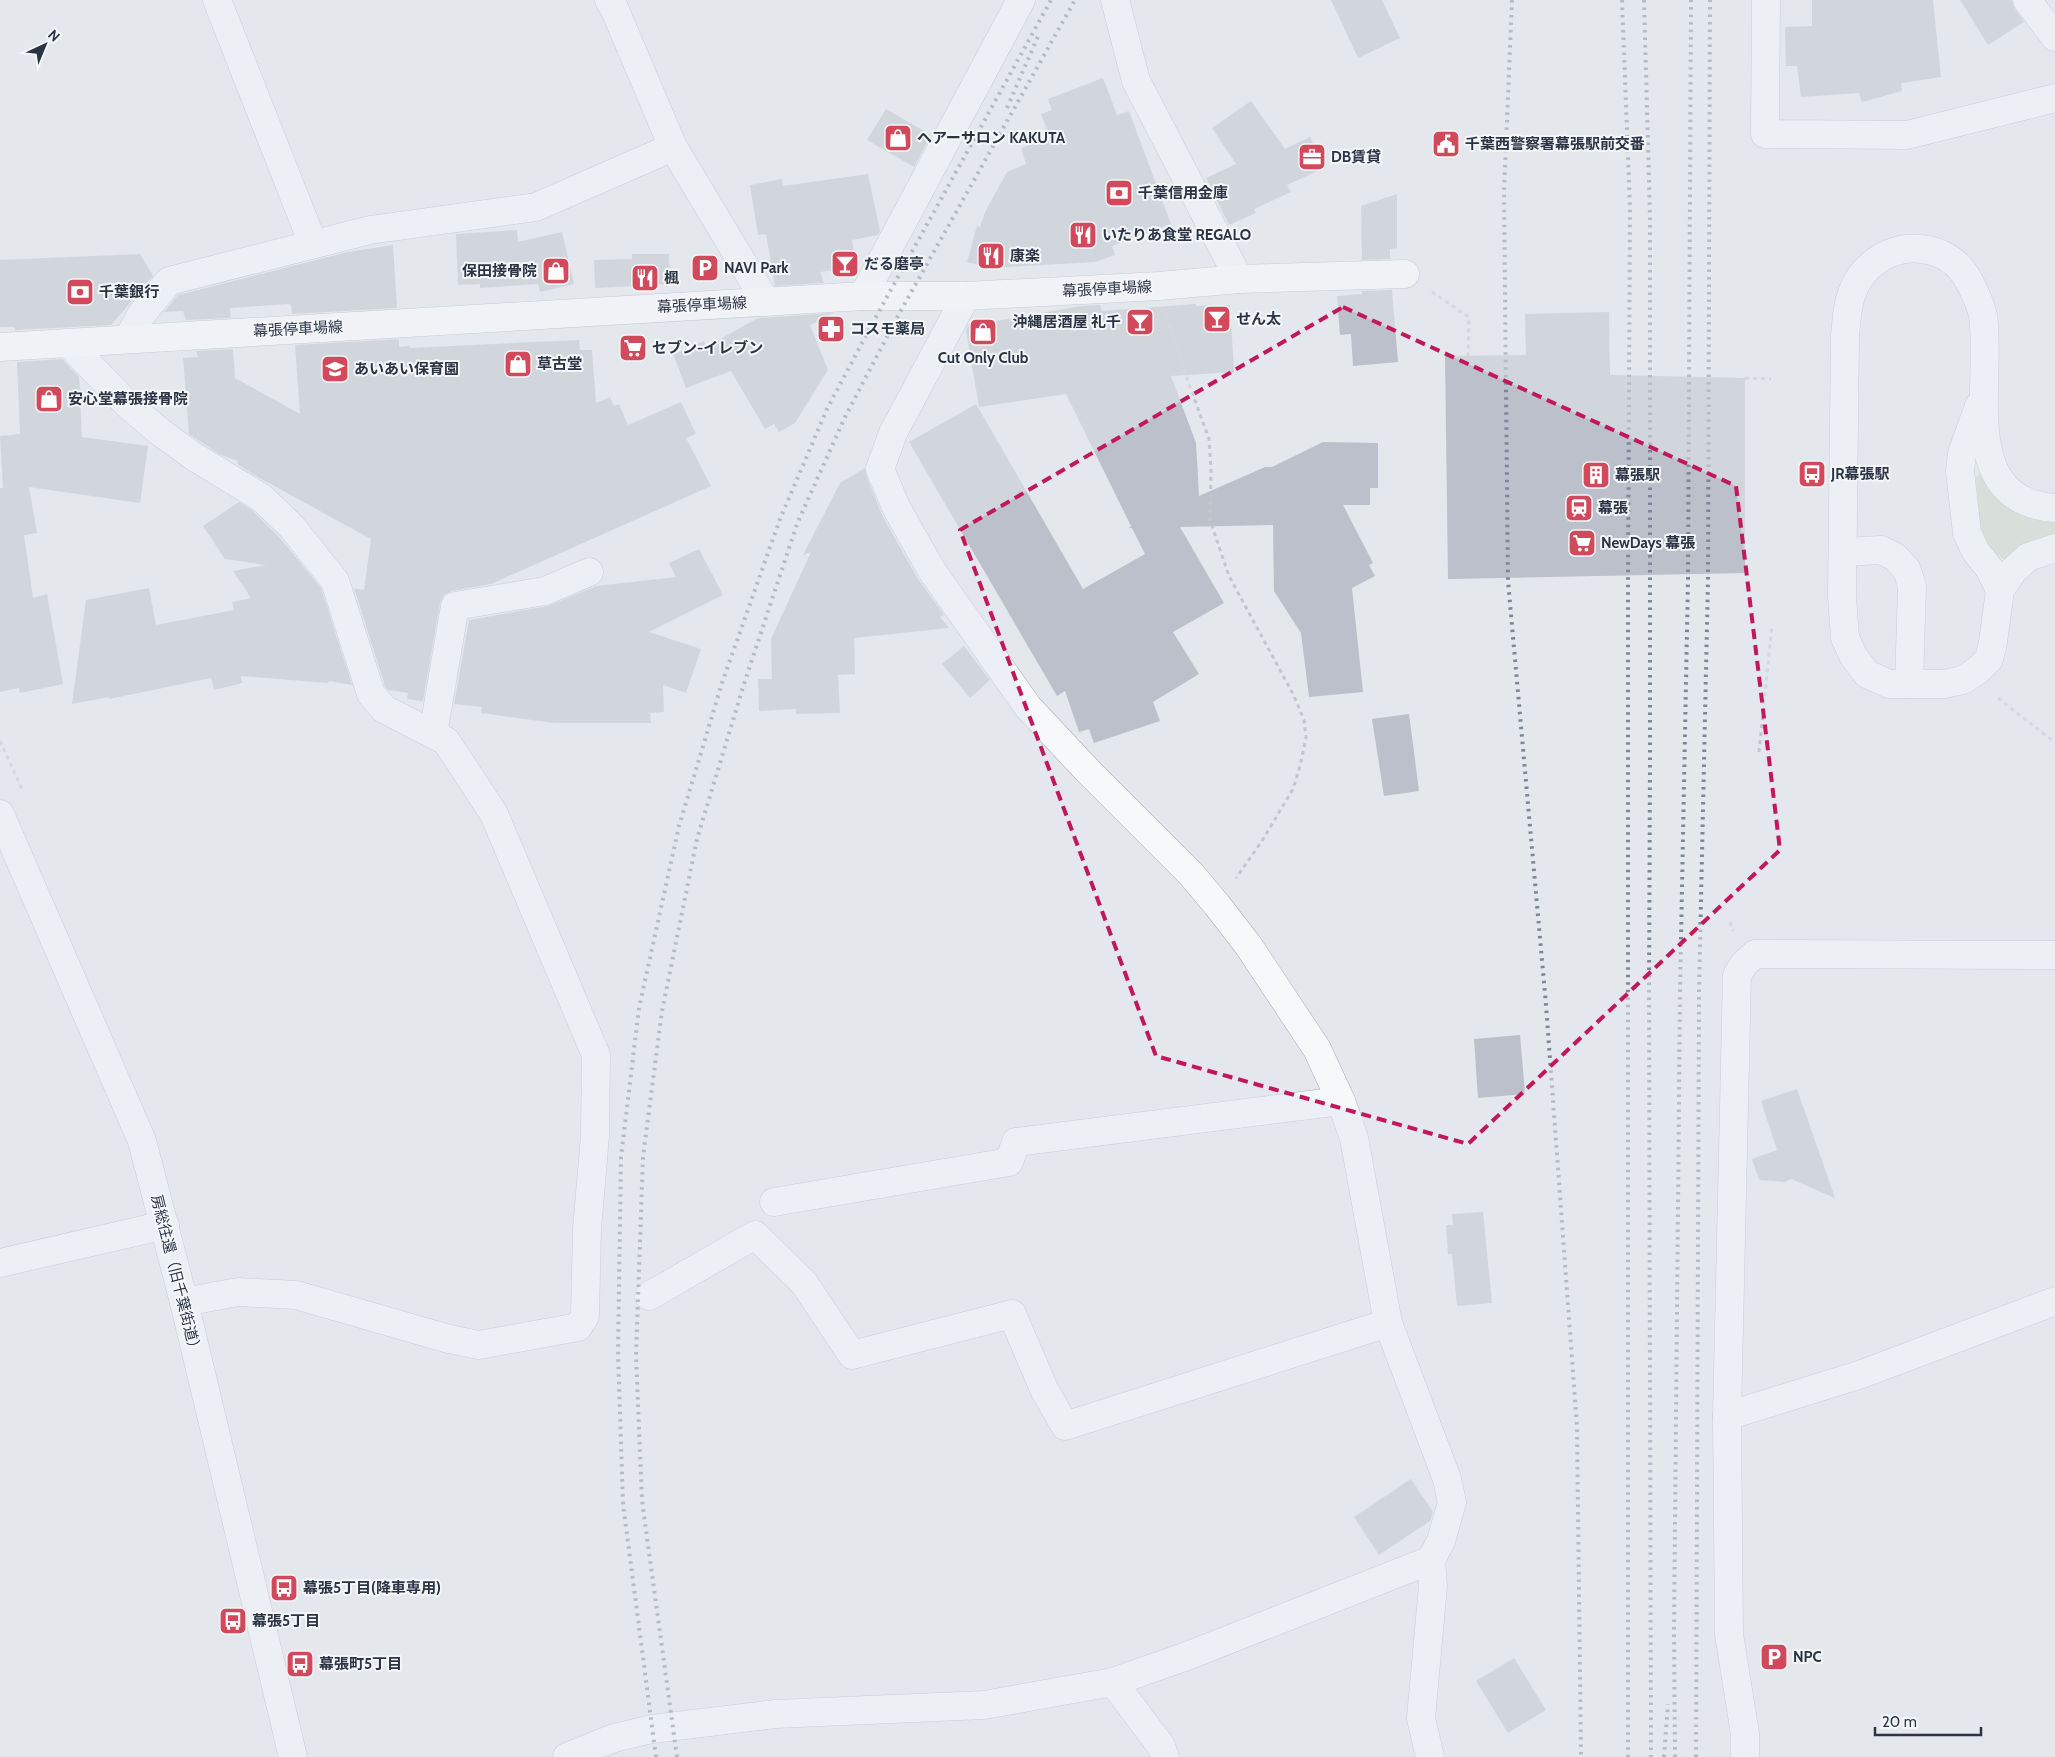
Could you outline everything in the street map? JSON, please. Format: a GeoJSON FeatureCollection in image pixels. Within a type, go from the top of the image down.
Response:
{"type":"FeatureCollection","features":[{"type":"Feature","properties":{"kind":"main road","name":"幕張停車場線"},"geometry":{"type":"LineString","coordinates":[[0,347],[863,296],[966,296],[1159,286],[1239,278],[1405,274]]}},
{"type":"Feature","properties":{"kind":"street"},"geometry":{"type":"LineString","coordinates":[[216,0],[313,244]]}},
{"type":"Feature","properties":{"kind":"street"},"geometry":{"type":"LineString","coordinates":[[608,0],[614,8],[673,147],[766,302]]}},
{"type":"Feature","properties":{"kind":"street"},"geometry":{"type":"LineString","coordinates":[[863,296],[1022,0]]}},
{"type":"Feature","properties":{"kind":"street"},"geometry":{"type":"LineString","coordinates":[[1115,0],[1136,81],[1239,278]]}},
{"type":"Feature","properties":{"kind":"street"},"geometry":{"type":"LineString","coordinates":[[1766,0],[1765,134],[1907,135],[2055,98]]}},
{"type":"Feature","properties":{"kind":"street"},"geometry":{"type":"LineString","coordinates":[[2027,0],[2055,37]]}},
{"type":"Feature","properties":{"kind":"street"},"geometry":{"type":"LineString","coordinates":[[128,339],[141,315],[169,281],[370,230],[536,207],[673,147]]}},
{"type":"Feature","properties":{"kind":"street"},"geometry":{"type":"LineString","coordinates":[[2055,508],[2039,507],[2020,499],[2002,485],[1992,466],[1985,443],[1983,315],[1975,292],[1963,270],[1948,258],[1932,250],[1913,248],[1893,251],[1873,262],[1860,277],[1848,303],[1845,336],[1842,597],[1845,638],[1854,657],[1867,674],[1889,684],[1944,684],[1963,680],[1978,670],[1989,659],[2000,590],[2013,571],[2028,558],[2055,548]]}},
{"type":"Feature","properties":{"kind":"street"},"geometry":{"type":"LineString","coordinates":[[966,296],[893,433],[880,469],[897,509],[932,570],[1028,707],[1087,770],[1191,874],[1217,905],[1248,945],[1317,1049],[1341,1101],[1354,1138],[1388,1322],[1447,1479],[1452,1502],[1441,1541],[1431,1560],[1433,1586],[1421,1718],[1430,1757]]}},
{"type":"Feature","properties":{"kind":"street"},"geometry":{"type":"LineString","coordinates":[[69,344],[126,403],[160,432],[193,456],[262,498],[292,527],[335,580],[371,694],[384,709],[446,741],[494,814],[596,1055],[595,1136],[587,1229],[585,1316],[578,1327],[478,1345],[449,1339],[296,1295],[238,1292],[184,1302]]}},
{"type":"Feature","properties":{"kind":"street"},"geometry":{"type":"LineString","coordinates":[[1985,389],[1962,453],[1960,470],[1967,533],[1976,552],[1989,568],[2000,590]]}},
{"type":"Feature","properties":{"kind":"street"},"geometry":{"type":"LineString","coordinates":[[1843,552],[1880,550],[1895,557],[1907,570],[1912,586],[1909,684]]}},
{"type":"Feature","properties":{"kind":"street"},"geometry":{"type":"LineString","coordinates":[[433,734],[455,606],[545,591],[589,572]]}},
{"type":"Feature","properties":{"kind":"street","name":"房総往還（旧千葉街道）"},"geometry":{"type":"LineString","coordinates":[[0,814],[142,1140],[184,1302],[293,1757]]}},
{"type":"Feature","properties":{"kind":"street"},"geometry":{"type":"LineString","coordinates":[[1745,1757],[1745,1734],[1729,1634],[1727,1416],[1737,975],[1744,964],[1755,954],[2055,955]]}},
{"type":"Feature","properties":{"kind":"street"},"geometry":{"type":"LineString","coordinates":[[774,1202],[1009,1162],[1016,1142],[1341,1101]]}},
{"type":"Feature","properties":{"kind":"street"},"geometry":{"type":"LineString","coordinates":[[0,1263],[165,1225]]}},
{"type":"Feature","properties":{"kind":"street"},"geometry":{"type":"LineString","coordinates":[[649,1296],[755,1235],[804,1283],[852,1355],[1012,1314],[1044,1389],[1065,1426],[1388,1322]]}},
{"type":"Feature","properties":{"kind":"street"},"geometry":{"type":"LineString","coordinates":[[1727,1416],[1862,1374],[2055,1301]]}},
{"type":"Feature","properties":{"kind":"street"},"geometry":{"type":"LineString","coordinates":[[567,1757],[614,1738],[665,1727],[776,1714],[984,1705],[1113,1682],[1187,1656],[1431,1560]]}},
{"type":"Feature","properties":{"kind":"street"},"geometry":{"type":"LineString","coordinates":[[1113,1682],[1161,1746],[1166,1757]]}},
{"type":"Feature","properties":{"kind":"path"},"geometry":{"type":"LineString","coordinates":[[1405,274],[1469,317],[1468,356]]}},
{"type":"Feature","properties":{"kind":"path"},"geometry":{"type":"LineString","coordinates":[[1159,286],[1176,348],[1208,439],[1211,470],[1210,520],[1229,576],[1293,694],[1304,720],[1306,738],[1293,789],[1262,841],[1217,905]]}},
{"type":"Feature","properties":{"kind":"path"},"geometry":{"type":"LineString","coordinates":[[1746,378],[1771,379]]}},
{"type":"Feature","properties":{"kind":"path"},"geometry":{"type":"LineString","coordinates":[[1759,752],[1772,625]]}},
{"type":"Feature","properties":{"kind":"path"},"geometry":{"type":"LineString","coordinates":[[1998,698],[2053,741]]}},
{"type":"Feature","properties":{"kind":"highlighted area"},"geometry":{"type":"Polygon","coordinates":[[[1343,307],[1736,486],[1780,850],[1468,1144],[1156,1056],[960,530],[1343,307]]]}},
{"type":"Feature","properties":{"kind":"green space"},"geometry":{"type":"Polygon","coordinates":[[[1983,472],[2014,506],[2039,520],[2055,519],[2055,533],[2034,542],[2011,563],[1990,547],[1980,527],[1976,477],[1983,472]]]}},
{"type":"Feature","properties":{"kind":"building"},"geometry":{"type":"Polygon","coordinates":[[[1331,0],[1382,0],[1400,38],[1358,58],[1331,0]]]}},
{"type":"Feature","properties":{"kind":"building"},"geometry":{"type":"Polygon","coordinates":[[[1812,0],[1933,0],[1941,77],[1901,83],[1902,91],[1862,102],[1859,93],[1801,97],[1797,66],[1786,66],[1785,27],[1812,26],[1812,0]]]}},
{"type":"Feature","properties":{"kind":"building"},"geometry":{"type":"Polygon","coordinates":[[[1960,0],[2012,0],[2015,9],[2024,22],[1988,45],[1960,0]]]}},
{"type":"Feature","properties":{"kind":"building"},"geometry":{"type":"Polygon","coordinates":[[[1103,78],[1117,115],[1129,111],[1171,224],[1112,246],[1115,255],[1095,262],[991,268],[967,262],[977,226],[980,227],[985,212],[1007,172],[1026,164],[1021,148],[1050,137],[1041,114],[1052,110],[1048,99],[1103,78]]]}},
{"type":"Feature","properties":{"kind":"building"},"geometry":{"type":"Polygon","coordinates":[[[1251,101],[1285,149],[1310,137],[1324,168],[1287,185],[1291,192],[1254,209],[1256,213],[1229,225],[1206,178],[1236,164],[1212,128],[1251,101]]]}},
{"type":"Feature","properties":{"kind":"building"},"geometry":{"type":"Polygon","coordinates":[[[886,109],[931,135],[914,167],[867,140],[886,109]]]}},
{"type":"Feature","properties":{"kind":"building"},"geometry":{"type":"Polygon","coordinates":[[[868,174],[880,231],[878,235],[852,240],[856,268],[820,272],[824,283],[775,286],[766,234],[758,235],[750,185],[782,179],[783,186],[868,174]]]}},
{"type":"Feature","properties":{"kind":"building"},"geometry":{"type":"Polygon","coordinates":[[[1397,194],[1397,248],[1390,249],[1390,259],[1362,260],[1361,206],[1397,194]]]}},
{"type":"Feature","properties":{"kind":"building"},"geometry":{"type":"Polygon","coordinates":[[[517,230],[518,242],[562,232],[574,284],[540,292],[538,284],[480,288],[480,284],[458,285],[456,234],[517,230]]]}},
{"type":"Feature","properties":{"kind":"building"},"geometry":{"type":"Polygon","coordinates":[[[393,245],[397,308],[292,314],[291,305],[289,304],[230,308],[231,318],[186,320],[183,311],[164,312],[178,295],[348,252],[393,245]]]}},
{"type":"Feature","properties":{"kind":"building"},"geometry":{"type":"Polygon","coordinates":[[[140,254],[153,276],[111,325],[15,330],[15,327],[0,327],[0,260],[140,254]]]}},
{"type":"Feature","properties":{"kind":"building"},"geometry":{"type":"Polygon","coordinates":[[[632,254],[669,254],[670,284],[595,288],[594,260],[632,259],[632,254]]]}},
{"type":"Feature","properties":{"kind":"building"},"geometry":{"type":"Polygon","coordinates":[[[1392,290],[1398,362],[1353,366],[1351,334],[1340,335],[1337,296],[1362,294],[1362,291],[1392,290]]]}},
{"type":"Feature","properties":{"kind":"building"},"geometry":{"type":"Polygon","coordinates":[[[1196,304],[1196,306],[1230,305],[1234,372],[1171,376],[1196,443],[1199,496],[1265,467],[1272,467],[1323,442],[1378,443],[1378,488],[1370,488],[1370,505],[1343,505],[1373,563],[1369,565],[1375,576],[1352,588],[1363,692],[1309,697],[1301,633],[1274,591],[1273,525],[1180,527],[1224,603],[1173,632],[1199,674],[1153,702],[1160,721],[1094,743],[1089,729],[1079,732],[1065,691],[1057,696],[909,442],[976,404],[1083,589],[1145,554],[1132,528],[1129,528],[1131,526],[1066,394],[979,407],[966,330],[968,326],[1081,306],[1100,305],[1102,311],[1196,304]]]}},
{"type":"Feature","properties":{"kind":"building","name":"幕張駅"},"geometry":{"type":"Polygon","coordinates":[[[1609,312],[1610,375],[1745,378],[1745,573],[1448,579],[1445,356],[1526,355],[1525,314],[1609,312]]]}},
{"type":"Feature","properties":{"kind":"building"},"geometry":{"type":"Polygon","coordinates":[[[834,313],[810,325],[828,370],[795,423],[779,432],[774,424],[765,429],[731,371],[686,388],[673,354],[704,341],[706,347],[758,318],[834,313]]]}},
{"type":"Feature","properties":{"kind":"building"},"geometry":{"type":"Polygon","coordinates":[[[399,339],[399,347],[410,346],[410,348],[579,340],[580,350],[592,350],[596,403],[610,397],[614,406],[619,404],[628,425],[681,402],[696,434],[686,438],[711,486],[491,584],[452,591],[444,595],[440,603],[423,701],[407,699],[408,693],[388,690],[385,686],[354,588],[364,590],[371,539],[256,476],[237,464],[238,461],[221,455],[189,434],[183,358],[198,357],[196,351],[233,349],[235,378],[300,414],[295,345],[399,339]]]}},
{"type":"Feature","properties":{"kind":"building"},"geometry":{"type":"Polygon","coordinates":[[[62,359],[79,377],[82,437],[148,446],[140,503],[29,487],[37,533],[24,535],[33,598],[47,594],[63,684],[20,693],[19,688],[0,692],[0,488],[3,488],[0,436],[20,434],[17,362],[62,359]]]}},
{"type":"Feature","properties":{"kind":"building"},"geometry":{"type":"Polygon","coordinates":[[[865,468],[883,517],[918,579],[944,615],[940,617],[949,628],[854,638],[855,674],[838,675],[840,713],[796,714],[796,709],[759,711],[758,679],[772,679],[771,639],[811,552],[803,555],[840,483],[865,468]]]}},
{"type":"Feature","properties":{"kind":"building"},"geometry":{"type":"Polygon","coordinates":[[[239,502],[252,510],[280,538],[321,588],[352,685],[329,681],[328,683],[241,676],[242,683],[214,690],[211,678],[109,699],[109,697],[72,704],[86,600],[149,588],[156,625],[234,610],[232,602],[251,598],[233,571],[266,565],[225,559],[203,526],[239,502]]]}},
{"type":"Feature","properties":{"kind":"building"},"geometry":{"type":"Polygon","coordinates":[[[699,549],[723,595],[649,632],[701,649],[686,693],[663,685],[664,712],[650,713],[651,723],[554,723],[481,713],[482,707],[454,704],[469,620],[548,606],[596,586],[676,577],[669,563],[699,549]]]}},
{"type":"Feature","properties":{"kind":"building"},"geometry":{"type":"Polygon","coordinates":[[[964,646],[990,680],[970,698],[942,664],[964,646]]]}},
{"type":"Feature","properties":{"kind":"building"},"geometry":{"type":"Polygon","coordinates":[[[1409,714],[1419,791],[1384,796],[1372,719],[1409,714]]]}},
{"type":"Feature","properties":{"kind":"building"},"geometry":{"type":"Polygon","coordinates":[[[1520,1035],[1525,1094],[1478,1098],[1474,1039],[1520,1035]]]}},
{"type":"Feature","properties":{"kind":"building"},"geometry":{"type":"Polygon","coordinates":[[[1797,1089],[1835,1198],[1791,1179],[1785,1182],[1759,1180],[1752,1159],[1777,1150],[1761,1101],[1797,1089]]]}},
{"type":"Feature","properties":{"kind":"building"},"geometry":{"type":"Polygon","coordinates":[[[1483,1212],[1492,1303],[1457,1306],[1452,1254],[1448,1254],[1446,1225],[1453,1225],[1452,1214],[1483,1212]]]}},
{"type":"Feature","properties":{"kind":"building"},"geometry":{"type":"Polygon","coordinates":[[[1411,1479],[1433,1512],[1430,1521],[1379,1555],[1354,1517],[1411,1479]]]}},
{"type":"Feature","properties":{"kind":"building"},"geometry":{"type":"Polygon","coordinates":[[[1514,1658],[1546,1710],[1508,1733],[1476,1681],[1514,1658]]]}},
{"type":"Feature","properties":{"kind":"railway"},"geometry":{"type":"LineString","coordinates":[[656,1757],[623,1504],[618,1352],[621,1157],[639,1008],[679,826],[722,683],[780,519],[827,409],[1051,0]]}},
{"type":"Feature","properties":{"kind":"railway"},"geometry":{"type":"LineString","coordinates":[[677,1757],[642,1501],[636,1356],[643,1157],[662,1011],[697,839],[743,687],[797,524],[845,417],[899,314],[1075,0]]}},
{"type":"Feature","properties":{"kind":"railway"},"geometry":{"type":"LineString","coordinates":[[1512,0],[1504,192],[1508,581],[1546,1005],[1577,1427],[1581,1757]]}},
{"type":"Feature","properties":{"kind":"railway"},"geometry":{"type":"LineString","coordinates":[[1622,0],[1630,208],[1628,577],[1628,1757]]}},
{"type":"Feature","properties":{"kind":"railway"},"geometry":{"type":"LineString","coordinates":[[1644,0],[1650,216],[1649,993],[1651,1757]]}},
{"type":"Feature","properties":{"kind":"railway"},"geometry":{"type":"LineString","coordinates":[[1675,1757],[1674,1631],[1680,991],[1688,579],[1691,0]]}},
{"type":"Feature","properties":{"kind":"railway"},"geometry":{"type":"LineString","coordinates":[[1696,1757],[1699,992],[1708,580],[1710,0]]}},
{"type":"Feature","properties":{"kind":"railway"},"geometry":{"type":"LineString","coordinates":[[1007,108],[1039,34]]}},
{"type":"Feature","properties":{"kind":"railway"},"geometry":{"type":"LineString","coordinates":[[1664,1757],[1668,1704]]}},
{"type":"Feature","properties":{"kind":"place","name":"ヘアーサロン KAKUTA"},"geometry":{"type":"Point","coordinates":[898,138]}},
{"type":"Feature","properties":{"kind":"place","name":"千葉西警察署幕張駅前交番"},"geometry":{"type":"Point","coordinates":[1446,144]}},
{"type":"Feature","properties":{"kind":"place","name":"DB賃貸"},"geometry":{"type":"Point","coordinates":[1312,157]}},
{"type":"Feature","properties":{"kind":"place","name":"千葉信用金庫"},"geometry":{"type":"Point","coordinates":[1119,193]}},
{"type":"Feature","properties":{"kind":"place","name":"いたりあ食堂 REGALO"},"geometry":{"type":"Point","coordinates":[1083,235]}},
{"type":"Feature","properties":{"kind":"place","name":"康楽"},"geometry":{"type":"Point","coordinates":[991,256]}},
{"type":"Feature","properties":{"kind":"place","name":"だる磨亭"},"geometry":{"type":"Point","coordinates":[845,264]}},
{"type":"Feature","properties":{"kind":"place","name":"NAVI Park"},"geometry":{"type":"Point","coordinates":[705,268]}},
{"type":"Feature","properties":{"kind":"place","name":"保田接骨院"},"geometry":{"type":"Point","coordinates":[556,271]}},
{"type":"Feature","properties":{"kind":"place","name":"楓"},"geometry":{"type":"Point","coordinates":[645,278]}},
{"type":"Feature","properties":{"kind":"place","name":"千葉銀行"},"geometry":{"type":"Point","coordinates":[80,292]}},
{"type":"Feature","properties":{"kind":"place","name":"せん太"},"geometry":{"type":"Point","coordinates":[1217,319]}},
{"type":"Feature","properties":{"kind":"place","name":"沖縄居酒屋 礼千"},"geometry":{"type":"Point","coordinates":[1140,322]}},
{"type":"Feature","properties":{"kind":"place","name":"コスモ薬局"},"geometry":{"type":"Point","coordinates":[831,329]}},
{"type":"Feature","properties":{"kind":"place","name":"Cut Only Club"},"geometry":{"type":"Point","coordinates":[983,332]}},
{"type":"Feature","properties":{"kind":"place","name":"セブン-イレブン"},"geometry":{"type":"Point","coordinates":[633,348]}},
{"type":"Feature","properties":{"kind":"place","name":"草古堂"},"geometry":{"type":"Point","coordinates":[518,364]}},
{"type":"Feature","properties":{"kind":"place","name":"あいあい保育園"},"geometry":{"type":"Point","coordinates":[335,369]}},
{"type":"Feature","properties":{"kind":"place","name":"安心堂幕張接骨院"},"geometry":{"type":"Point","coordinates":[49,399]}},
{"type":"Feature","properties":{"kind":"place","name":"JR幕張駅"},"geometry":{"type":"Point","coordinates":[1812,474]}},
{"type":"Feature","properties":{"kind":"place","name":"幕張駅"},"geometry":{"type":"Point","coordinates":[1596,475]}},
{"type":"Feature","properties":{"kind":"place","name":"幕張"},"geometry":{"type":"Point","coordinates":[1579,508]}},
{"type":"Feature","properties":{"kind":"place","name":"NewDays 幕張"},"geometry":{"type":"Point","coordinates":[1582,543]}},
{"type":"Feature","properties":{"kind":"place","name":"幕張5丁目(降車専用)"},"geometry":{"type":"Point","coordinates":[284,1588]}},
{"type":"Feature","properties":{"kind":"place","name":"幕張5丁目"},"geometry":{"type":"Point","coordinates":[233,1621]}},
{"type":"Feature","properties":{"kind":"place","name":"NPC"},"geometry":{"type":"Point","coordinates":[1774,1657]}},
{"type":"Feature","properties":{"kind":"place","name":"幕張町5丁目"},"geometry":{"type":"Point","coordinates":[300,1664]}}]}
